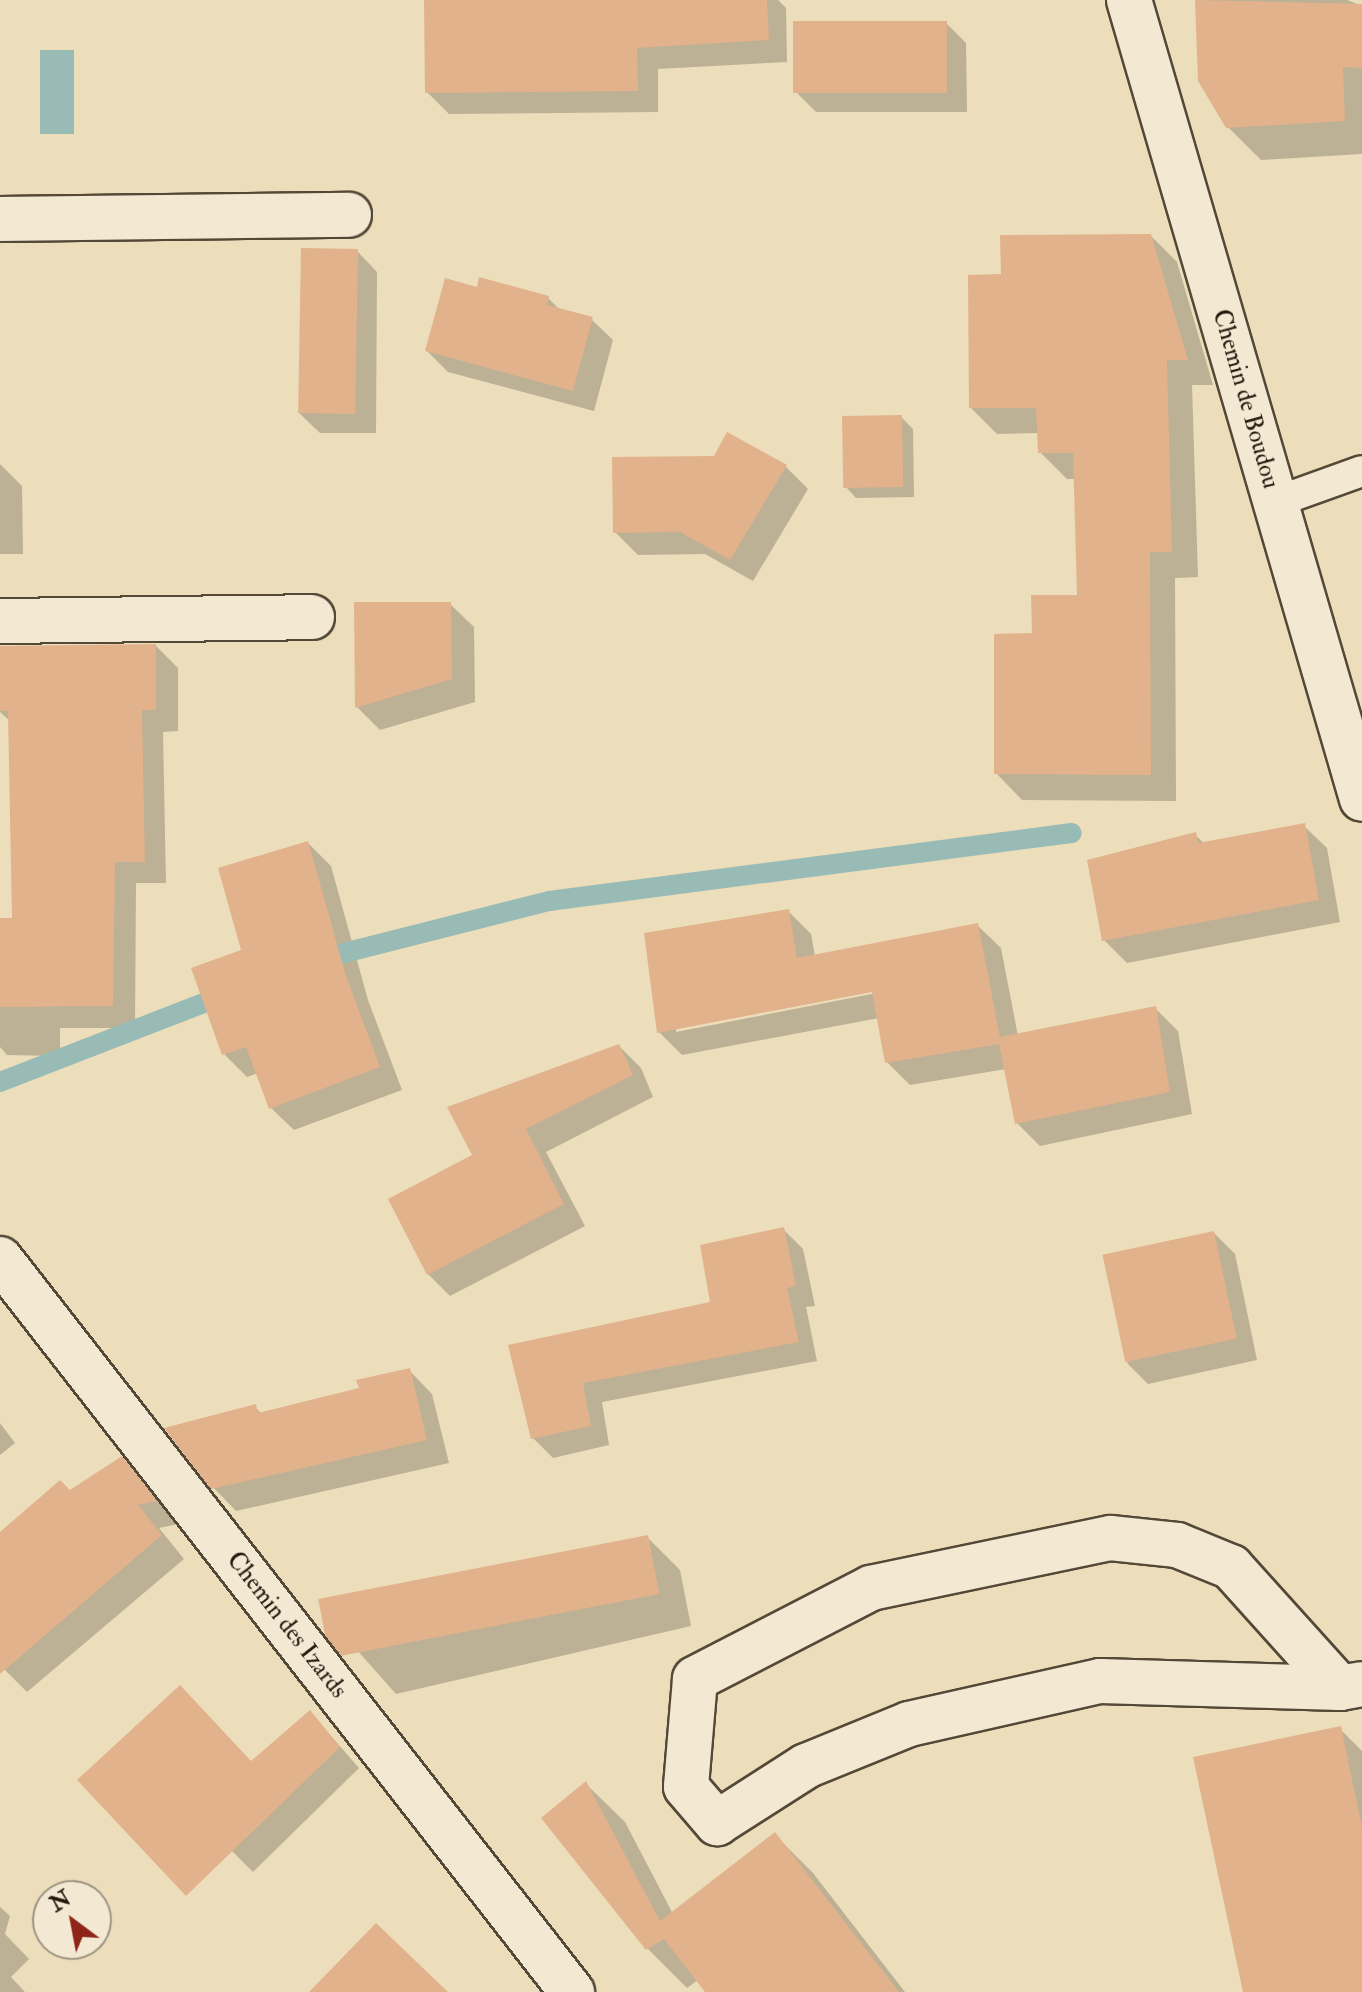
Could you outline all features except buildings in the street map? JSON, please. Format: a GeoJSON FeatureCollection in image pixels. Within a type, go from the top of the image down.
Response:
{"type":"FeatureCollection","features":[{"type":"Feature","properties":{"kind":"street","name":"Chemin de Boudou"},"geometry":{"type":"LineString","coordinates":[[1129,0],[1362,799]]}},
{"type":"Feature","properties":{"kind":"street"},"geometry":{"type":"LineString","coordinates":[[0,219],[349,215]]}},
{"type":"Feature","properties":{"kind":"street"},"geometry":{"type":"LineString","coordinates":[[0,621],[312,617]]}},
{"type":"Feature","properties":{"kind":"street","name":"Chemin des Izards"},"geometry":{"type":"LineString","coordinates":[[0,1259],[572,1992]]}},
{"type":"Feature","properties":{"kind":"street"},"geometry":{"type":"LineString","coordinates":[[1110,1538],[1177,1545],[1231,1567],[1351,1686],[1100,1681],[909,1724],[806,1766],[717,1823],[686,1787],[695,1679],[871,1588],[1110,1538]]}},
{"type":"Feature","properties":{"kind":"lane"},"geometry":{"type":"LineString","coordinates":[[1276,502],[1362,471]]}},
{"type":"Feature","properties":{"kind":"water"},"geometry":{"type":"Polygon","coordinates":[[[40,50],[74,50],[74,134],[40,134],[40,50]]]}},
{"type":"Feature","properties":{"kind":"waterway"},"geometry":{"type":"LineString","coordinates":[[316,960],[549,901],[1072,833]]}},
{"type":"Feature","properties":{"kind":"waterway"},"geometry":{"type":"LineString","coordinates":[[0,1082],[230,993]]}}]}
